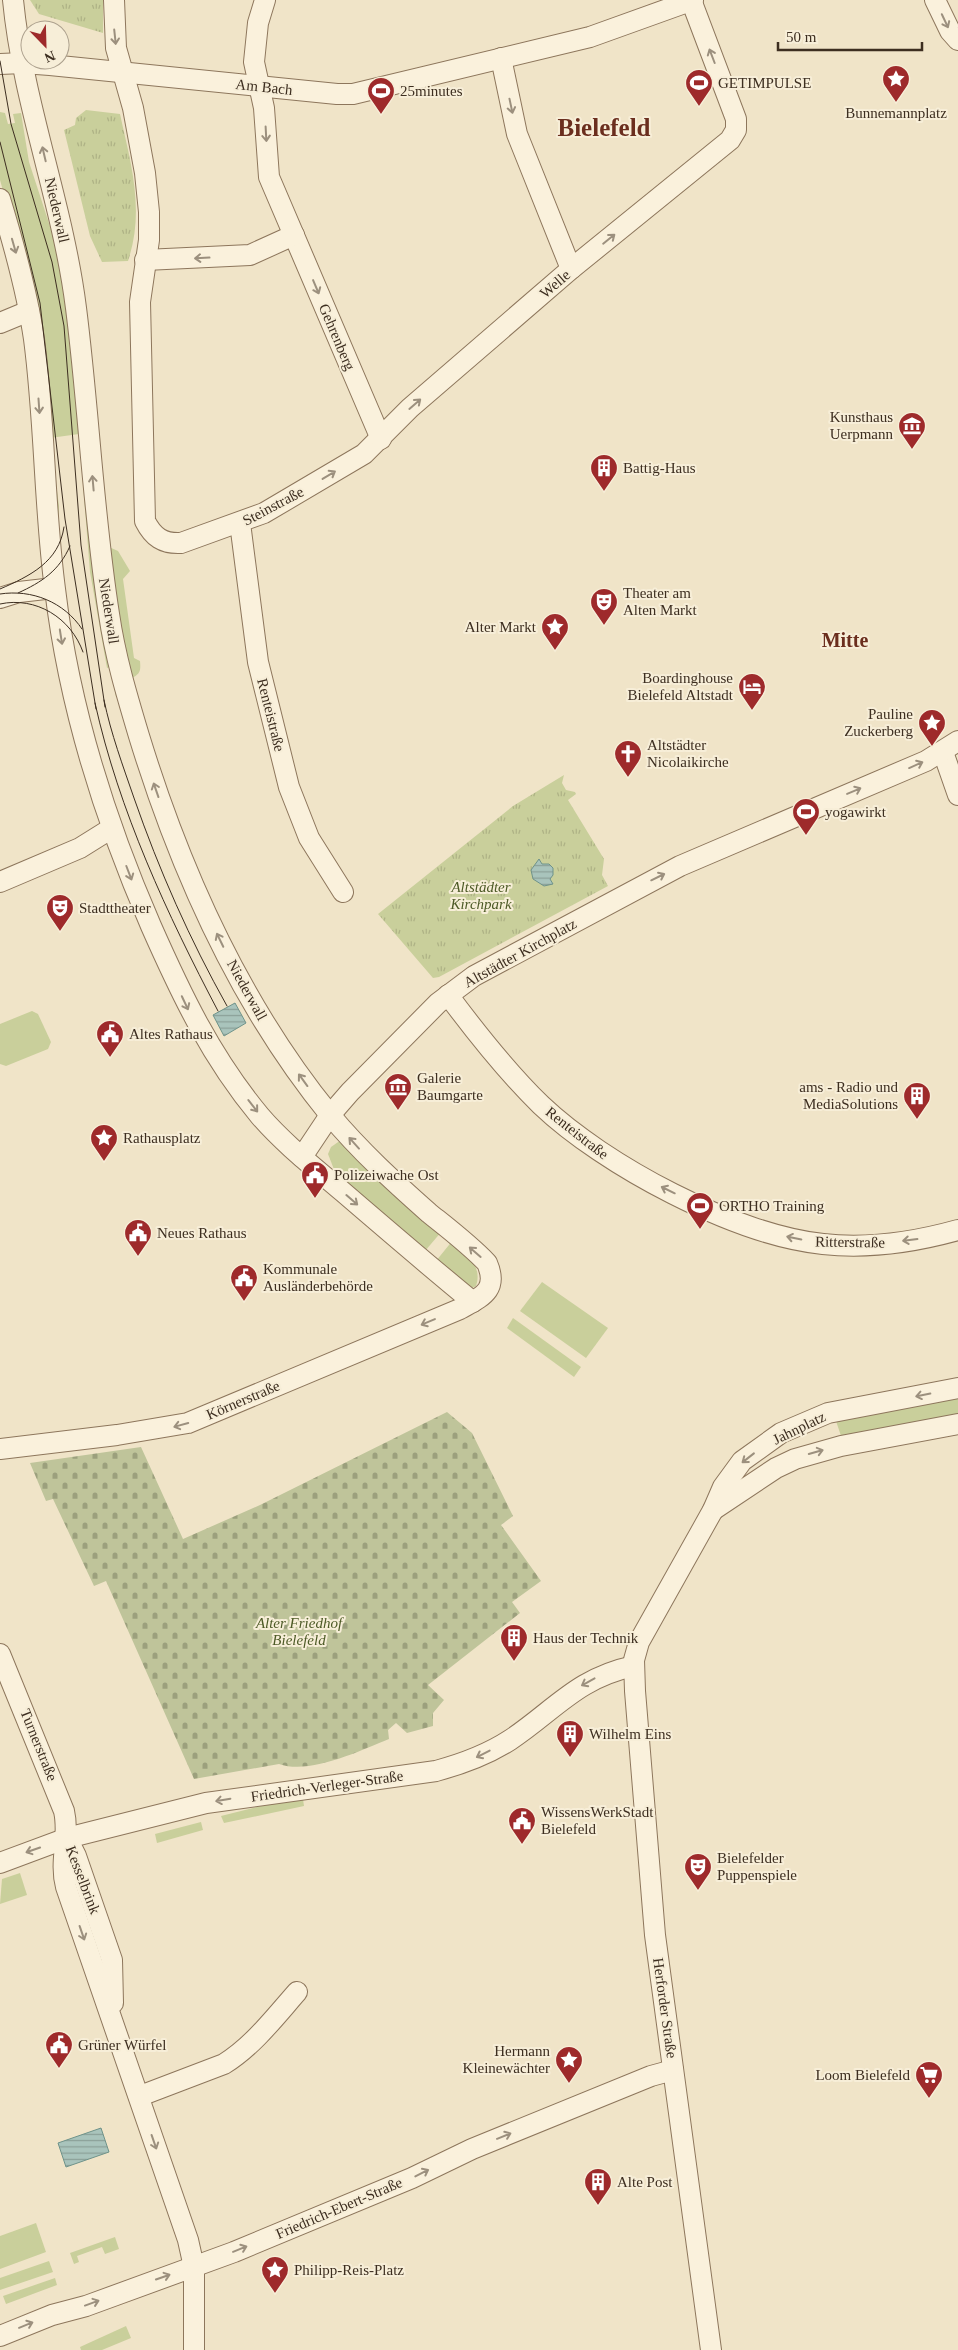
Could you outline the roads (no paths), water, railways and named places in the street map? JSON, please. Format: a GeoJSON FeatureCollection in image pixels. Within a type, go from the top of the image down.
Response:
{"type":"FeatureCollection","features":[{"type":"Feature","properties":{"kind":"street","name":"Niederwall"},"geometry":{"type":"LineString","coordinates":[[13,0],[20,44]]}},
{"type":"Feature","properties":{"kind":"street"},"geometry":{"type":"LineString","coordinates":[[114,0],[114,34],[133,108],[145,173],[149,230],[145,260],[250,255],[294,235]]}},
{"type":"Feature","properties":{"kind":"street","name":"Gehrenberg"},"geometry":{"type":"LineString","coordinates":[[266,0],[258,24],[255,72],[264,108],[269,177],[381,439]]}},
{"type":"Feature","properties":{"kind":"street","name":"Am Bach"},"geometry":{"type":"LineString","coordinates":[[70,68],[353,94],[605,33],[691,0]]}},
{"type":"Feature","properties":{"kind":"street","name":"Welle"},"geometry":{"type":"LineString","coordinates":[[381,439],[410,408],[571,269],[734,135],[736,119],[691,0]]}},
{"type":"Feature","properties":{"kind":"street"},"geometry":{"type":"LineString","coordinates":[[935,0],[950,30],[958,40]]}},
{"type":"Feature","properties":{"kind":"street"},"geometry":{"type":"LineString","coordinates":[[501,58],[517,134],[571,269]]}},
{"type":"Feature","properties":{"kind":"street"},"geometry":{"type":"LineString","coordinates":[[0,64],[20,63]]}},
{"type":"Feature","properties":{"kind":"street","name":"Niederwall"},"geometry":{"type":"LineString","coordinates":[[25,70],[64,240],[76,304],[97,532],[115,649],[128,702],[164,813],[222,944],[278,1043],[330,1115],[375,1164],[487,1264],[491,1273],[492,1284],[479,1297]]}},
{"type":"Feature","properties":{"kind":"street"},"geometry":{"type":"LineString","coordinates":[[0,199],[29,311],[34,342],[54,588],[61,639],[73,698],[91,764],[112,828],[138,896],[198,1028],[223,1068],[260,1116],[302,1157],[479,1297]]}},
{"type":"Feature","properties":{"kind":"street","name":"Steinstraße"},"geometry":{"type":"LineString","coordinates":[[145,260],[140,302],[144,508],[145,521],[154,536],[170,544],[181,543],[240,524],[264,513],[364,454],[381,439]]}},
{"type":"Feature","properties":{"kind":"street"},"geometry":{"type":"LineString","coordinates":[[0,323],[29,311]]}},
{"type":"Feature","properties":{"kind":"street","name":"Renteistraße"},"geometry":{"type":"LineString","coordinates":[[240,524],[258,662],[289,787],[308,838],[343,892]]}},
{"type":"Feature","properties":{"kind":"street"},"geometry":{"type":"LineString","coordinates":[[0,598],[19,592],[54,588]]}},
{"type":"Feature","properties":{"kind":"street"},"geometry":{"type":"LineString","coordinates":[[950,746],[958,795]]}},
{"type":"Feature","properties":{"kind":"street","name":"Altstädter Kirchplatz"},"geometry":{"type":"LineString","coordinates":[[330,1115],[350,1092],[448,995],[474,976],[614,900],[744,838],[950,746]]}},
{"type":"Feature","properties":{"kind":"street"},"geometry":{"type":"LineString","coordinates":[[0,882],[80,848],[112,828]]}},
{"type":"Feature","properties":{"kind":"street","name":"Renteistraße"},"geometry":{"type":"LineString","coordinates":[[448,995],[492,1053],[559,1121],[626,1170],[744,1224]]}},
{"type":"Feature","properties":{"kind":"street"},"geometry":{"type":"LineString","coordinates":[[302,1157],[330,1115]]}},
{"type":"Feature","properties":{"kind":"street","name":"Ritterstraße"},"geometry":{"type":"LineString","coordinates":[[744,1224],[780,1235],[822,1244],[884,1244],[924,1239],[958,1230]]}},
{"type":"Feature","properties":{"kind":"street","name":"Körnerstraße"},"geometry":{"type":"LineString","coordinates":[[0,1449],[126,1434],[188,1423],[479,1297]]}},
{"type":"Feature","properties":{"kind":"street","name":"Jahnplatz"},"geometry":{"type":"LineString","coordinates":[[634,1666],[634,1654],[639,1642],[713,1510],[723,1487],[742,1461],[781,1433],[828,1413],[958,1388]]}},
{"type":"Feature","properties":{"kind":"street","name":"Jahnplatz"},"geometry":{"type":"LineString","coordinates":[[713,1510],[776,1468],[795,1459],[818,1451],[958,1424]]}},
{"type":"Feature","properties":{"kind":"street","name":"Turnerstraße"},"geometry":{"type":"LineString","coordinates":[[0,1654],[64,1811],[67,1838]]}},
{"type":"Feature","properties":{"kind":"street","name":"Friedrich-Verleger-Straße"},"geometry":{"type":"LineString","coordinates":[[0,1863],[67,1838],[216,1802],[436,1771],[457,1765],[508,1741],[584,1684],[616,1670],[634,1666]]}},
{"type":"Feature","properties":{"kind":"street","name":"Herforder Straße"},"geometry":{"type":"LineString","coordinates":[[634,1666],[654,1927],[712,2350]]}},
{"type":"Feature","properties":{"kind":"street","name":"Kesselbrink"},"geometry":{"type":"LineString","coordinates":[[67,1838],[62,1862],[66,1887],[140,2096],[142,2107],[188,2240],[194,2267],[194,2350]]}},
{"type":"Feature","properties":{"kind":"street"},"geometry":{"type":"LineString","coordinates":[[140,2096],[234,2058],[297,1992]]}},
{"type":"Feature","properties":{"kind":"street","name":"Friedrich-Ebert-Straße"},"geometry":{"type":"LineString","coordinates":[[0,2336],[52,2315],[86,2306],[194,2267],[412,2178],[472,2149],[651,2076],[673,2070]]}},
{"type":"Feature","properties":{"kind":"water"},"geometry":{"type":"Polygon","coordinates":[[[539,859],[542,864],[549,864],[553,868],[553,875],[550,879],[553,884],[544,886],[533,879],[531,870],[539,859]]]}},
{"type":"Feature","properties":{"kind":"water"},"geometry":{"type":"Polygon","coordinates":[[[235,1003],[246,1023],[224,1036],[213,1015],[235,1003]]]}},
{"type":"Feature","properties":{"kind":"water"},"geometry":{"type":"Polygon","coordinates":[[[101,2128],[109,2152],[66,2167],[58,2143],[101,2128]]]}},
{"type":"Feature","properties":{"kind":"tram line"},"geometry":{"type":"LineString","coordinates":[[0,61],[11,124],[52,262],[64,326],[81,545],[105,707]]}},
{"type":"Feature","properties":{"kind":"tram line"},"geometry":{"type":"LineString","coordinates":[[0,142],[40,303],[65,519],[96,709]]}},
{"type":"Feature","properties":{"kind":"tram line"},"geometry":{"type":"LineString","coordinates":[[0,589],[32,573],[49,559],[56,550],[64,527]]}},
{"type":"Feature","properties":{"kind":"tram line"},"geometry":{"type":"LineString","coordinates":[[18,593],[35,585],[49,575],[61,562],[70,546]]}},
{"type":"Feature","properties":{"kind":"tram line"},"geometry":{"type":"LineString","coordinates":[[0,594],[24,594],[46,600],[66,611],[82,629]]}},
{"type":"Feature","properties":{"kind":"tram line"},"geometry":{"type":"LineString","coordinates":[[0,604],[26,603],[50,612],[70,629],[83,652]]}},
{"type":"Feature","properties":{"kind":"tram line"},"geometry":{"type":"LineString","coordinates":[[104,700],[118,750],[154,852],[188,930],[227,1006]]}},
{"type":"Feature","properties":{"kind":"tram line"},"geometry":{"type":"LineString","coordinates":[[95,703],[117,783],[146,861],[218,1011]]}},
{"type":"Feature","properties":{"kind":"place","name":"Bunnemannplatz"},"geometry":{"type":"Point","coordinates":[896,103]}},
{"type":"Feature","properties":{"kind":"place","name":"GETIMPULSE"},"geometry":{"type":"Point","coordinates":[699,107]}},
{"type":"Feature","properties":{"kind":"place","name":"25minutes"},"geometry":{"type":"Point","coordinates":[381,115]}},
{"type":"Feature","properties":{"kind":"place","name":"Kunsthaus Uerpmann"},"geometry":{"type":"Point","coordinates":[912,450]}},
{"type":"Feature","properties":{"kind":"place","name":"Battig-Haus"},"geometry":{"type":"Point","coordinates":[604,492]}},
{"type":"Feature","properties":{"kind":"place","name":"Theater am Alten Markt"},"geometry":{"type":"Point","coordinates":[604,626]}},
{"type":"Feature","properties":{"kind":"place","name":"Alter Markt"},"geometry":{"type":"Point","coordinates":[555,651]}},
{"type":"Feature","properties":{"kind":"place","name":"Boardinghouse Bielefeld Altstadt"},"geometry":{"type":"Point","coordinates":[752,711]}},
{"type":"Feature","properties":{"kind":"place","name":"Pauline Zuckerberg"},"geometry":{"type":"Point","coordinates":[932,747]}},
{"type":"Feature","properties":{"kind":"place","name":"Altstädter Nicolaikirche"},"geometry":{"type":"Point","coordinates":[628,778]}},
{"type":"Feature","properties":{"kind":"place","name":"yogawirkt"},"geometry":{"type":"Point","coordinates":[806,836]}},
{"type":"Feature","properties":{"kind":"place","name":"Stadttheater"},"geometry":{"type":"Point","coordinates":[60,932]}},
{"type":"Feature","properties":{"kind":"place","name":"Altes Rathaus"},"geometry":{"type":"Point","coordinates":[110,1058]}},
{"type":"Feature","properties":{"kind":"place","name":"Galerie Baumgarte"},"geometry":{"type":"Point","coordinates":[398,1111]}},
{"type":"Feature","properties":{"kind":"place","name":"ams - Radio und MediaSolutions"},"geometry":{"type":"Point","coordinates":[917,1120]}},
{"type":"Feature","properties":{"kind":"place","name":"Rathausplatz"},"geometry":{"type":"Point","coordinates":[104,1162]}},
{"type":"Feature","properties":{"kind":"place","name":"Polizeiwache Ost"},"geometry":{"type":"Point","coordinates":[315,1199]}},
{"type":"Feature","properties":{"kind":"place","name":"ORTHO Training"},"geometry":{"type":"Point","coordinates":[700,1230]}},
{"type":"Feature","properties":{"kind":"place","name":"Neues Rathaus"},"geometry":{"type":"Point","coordinates":[138,1257]}},
{"type":"Feature","properties":{"kind":"place","name":"Kommunale Ausländerbehörde"},"geometry":{"type":"Point","coordinates":[244,1302]}},
{"type":"Feature","properties":{"kind":"place","name":"Haus der Technik"},"geometry":{"type":"Point","coordinates":[514,1662]}},
{"type":"Feature","properties":{"kind":"place","name":"Wilhelm Eins"},"geometry":{"type":"Point","coordinates":[570,1758]}},
{"type":"Feature","properties":{"kind":"place","name":"WissensWerkStadt Bielefeld"},"geometry":{"type":"Point","coordinates":[522,1845]}},
{"type":"Feature","properties":{"kind":"place","name":"Bielefelder Puppenspiele"},"geometry":{"type":"Point","coordinates":[698,1891]}},
{"type":"Feature","properties":{"kind":"place","name":"Grüner Würfel"},"geometry":{"type":"Point","coordinates":[59,2069]}},
{"type":"Feature","properties":{"kind":"place","name":"Hermann Kleinewächter"},"geometry":{"type":"Point","coordinates":[569,2084]}},
{"type":"Feature","properties":{"kind":"place","name":"Loom Bielefeld"},"geometry":{"type":"Point","coordinates":[929,2099]}},
{"type":"Feature","properties":{"kind":"place","name":"Alte Post"},"geometry":{"type":"Point","coordinates":[598,2206]}},
{"type":"Feature","properties":{"kind":"place","name":"Philipp-Reis-Platz"},"geometry":{"type":"Point","coordinates":[275,2294]}},
{"type":"Feature","properties":{"kind":"district","name":"Bielefeld"},"geometry":{"type":"Point","coordinates":[604,127]}},
{"type":"Feature","properties":{"kind":"district","name":"Mitte"},"geometry":{"type":"Point","coordinates":[845,640]}},
{"type":"Feature","properties":{"kind":"park label","name":"Altstädter Kirchpark"},"geometry":{"type":"Point","coordinates":[481,896]}},
{"type":"Feature","properties":{"kind":"park label","name":"Alter Friedhof Bielefeld"},"geometry":{"type":"Point","coordinates":[299,1632]}}]}
